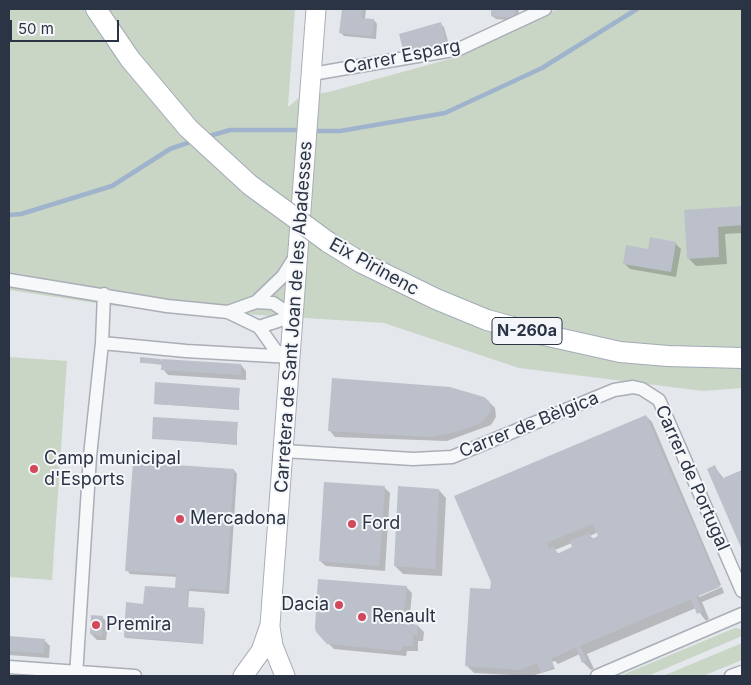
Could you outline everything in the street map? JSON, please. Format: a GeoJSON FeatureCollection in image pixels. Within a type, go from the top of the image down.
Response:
{"type":"FeatureCollection","features":[{"type":"Feature","properties":{"kind":"main road","name":"Eix Pirinenc"},"geometry":{"type":"LineString","coordinates":[[96,9],[130,58],[188,128],[250,185],[328,242],[360,262],[436,299],[488,320],[535,334],[620,352],[668,356],[742,358]]}},
{"type":"Feature","properties":{"kind":"main road","name":"Carretera de Sant Joan de les Abadesses"},"geometry":{"type":"LineString","coordinates":[[285,676],[273,646],[270,625],[310,110],[316,9]]}},
{"type":"Feature","properties":{"kind":"main road","name":"Carretera de Sant Joan de les Abadesses"},"geometry":{"type":"LineString","coordinates":[[244,676],[261,651],[270,625]]}},
{"type":"Feature","properties":{"kind":"main road"},"geometry":{"type":"LineString","coordinates":[[244,676],[259,670],[268,670],[285,676]]}},
{"type":"Feature","properties":{"kind":"street","name":"Carrer Esparg"},"geometry":{"type":"LineString","coordinates":[[312,74],[459,49],[531,12],[545,9]]}},
{"type":"Feature","properties":{"kind":"street"},"geometry":{"type":"LineString","coordinates":[[256,302],[283,276],[299,250]]}},
{"type":"Feature","properties":{"kind":"street"},"geometry":{"type":"LineString","coordinates":[[9,280],[104,294],[167,306],[228,312],[259,327],[276,351],[291,357]]}},
{"type":"Feature","properties":{"kind":"street"},"geometry":{"type":"LineString","coordinates":[[76,674],[90,456],[102,344],[104,294]]}},
{"type":"Feature","properties":{"kind":"street"},"geometry":{"type":"LineString","coordinates":[[228,312],[256,302],[273,303],[293,316]]}},
{"type":"Feature","properties":{"kind":"street"},"geometry":{"type":"LineString","coordinates":[[259,327],[293,316]]}},
{"type":"Feature","properties":{"kind":"street"},"geometry":{"type":"LineString","coordinates":[[102,344],[291,357]]}},
{"type":"Feature","properties":{"kind":"street","name":"Carrer de Bèlgica"},"geometry":{"type":"LineString","coordinates":[[284,451],[413,459],[452,457],[614,390],[633,387],[651,394]]}},
{"type":"Feature","properties":{"kind":"street","name":"Carrer de Portugal"},"geometry":{"type":"LineString","coordinates":[[651,394],[663,408],[742,591]]}},
{"type":"Feature","properties":{"kind":"street"},"geometry":{"type":"LineString","coordinates":[[597,676],[742,614]]}},
{"type":"Feature","properties":{"kind":"street"},"geometry":{"type":"LineString","coordinates":[[9,667],[41,672],[135,676]]}},
{"type":"Feature","properties":{"kind":"street"},"geometry":{"type":"LineString","coordinates":[[731,676],[742,672]]}},
{"type":"Feature","properties":{"kind":"green space"},"geometry":{"type":"Polygon","coordinates":[[[9,9],[295,9],[288,107],[301,96],[329,92],[461,56],[558,9],[742,9],[742,388],[703,391],[519,368],[384,323],[116,306],[9,290],[9,9]]]}},
{"type":"Feature","properties":{"kind":"green space","name":"Camp municipal d'Esports"},"geometry":{"type":"Polygon","coordinates":[[[9,357],[67,361],[52,580],[9,577],[9,357]]]}},
{"type":"Feature","properties":{"kind":"green space"},"geometry":{"type":"Polygon","coordinates":[[[735,628],[742,629],[742,636],[648,676],[620,676],[735,628]]]}},
{"type":"Feature","properties":{"kind":"green space"},"geometry":{"type":"Polygon","coordinates":[[[742,643],[742,660],[703,676],[663,676],[742,643]]]}},
{"type":"Feature","properties":{"kind":"building"},"geometry":{"type":"Polygon","coordinates":[[[342,9],[362,9],[361,18],[374,19],[372,36],[339,33],[342,9]]]}},
{"type":"Feature","properties":{"kind":"building"},"geometry":{"type":"Polygon","coordinates":[[[491,9],[515,9],[515,18],[491,16],[491,9]]]}},
{"type":"Feature","properties":{"kind":"building"},"geometry":{"type":"Polygon","coordinates":[[[441,22],[446,41],[404,53],[399,34],[441,22]]]}},
{"type":"Feature","properties":{"kind":"building"},"geometry":{"type":"Polygon","coordinates":[[[742,206],[742,225],[718,227],[719,257],[687,259],[684,210],[742,206]]]}},
{"type":"Feature","properties":{"kind":"building"},"geometry":{"type":"Polygon","coordinates":[[[650,237],[676,242],[671,272],[623,264],[626,245],[648,249],[650,237]]]}},
{"type":"Feature","properties":{"kind":"building"},"geometry":{"type":"Polygon","coordinates":[[[140,357],[161,359],[161,364],[140,363],[140,357]]]}},
{"type":"Feature","properties":{"kind":"building"},"geometry":{"type":"Polygon","coordinates":[[[162,359],[241,364],[241,375],[161,370],[162,359]]]}},
{"type":"Feature","properties":{"kind":"building"},"geometry":{"type":"Polygon","coordinates":[[[332,378],[450,387],[484,397],[489,401],[491,411],[481,423],[452,433],[430,437],[328,431],[332,378]]]}},
{"type":"Feature","properties":{"kind":"building"},"geometry":{"type":"Polygon","coordinates":[[[155,382],[240,388],[238,409],[154,404],[155,382]]]}},
{"type":"Feature","properties":{"kind":"building"},"geometry":{"type":"Polygon","coordinates":[[[646,415],[720,587],[696,597],[702,611],[697,614],[691,599],[580,646],[587,661],[582,663],[576,647],[551,659],[554,667],[541,673],[537,663],[520,670],[465,666],[470,588],[490,589],[491,582],[454,496],[646,415]],[[593,524],[546,543],[549,549],[554,547],[557,554],[572,547],[570,541],[589,533],[592,539],[598,536],[593,524]]]}},
{"type":"Feature","properties":{"kind":"building"},"geometry":{"type":"Polygon","coordinates":[[[153,417],[238,422],[236,444],[152,439],[153,417]]]}},
{"type":"Feature","properties":{"kind":"building","name":"Mercadona"},"geometry":{"type":"Polygon","coordinates":[[[133,462],[234,469],[226,591],[188,588],[187,607],[204,608],[202,643],[124,637],[126,602],[143,604],[145,586],[175,588],[176,574],[125,571],[133,462]]]}},
{"type":"Feature","properties":{"kind":"building"},"geometry":{"type":"Polygon","coordinates":[[[715,465],[721,479],[742,470],[742,550],[707,469],[715,465]]]}},
{"type":"Feature","properties":{"kind":"building","name":"Ford"},"geometry":{"type":"Polygon","coordinates":[[[324,482],[385,486],[379,566],[319,561],[324,482]]]}},
{"type":"Feature","properties":{"kind":"building"},"geometry":{"type":"Polygon","coordinates":[[[398,486],[439,489],[435,569],[394,566],[398,486]]]}},
{"type":"Feature","properties":{"kind":"building","name":"Renault"},"geometry":{"type":"Polygon","coordinates":[[[318,579],[407,586],[404,611],[408,611],[407,623],[418,625],[417,635],[413,635],[413,646],[402,646],[401,651],[327,644],[316,632],[315,627],[318,579]]]}},
{"type":"Feature","properties":{"kind":"building","name":"Premira"},"geometry":{"type":"Polygon","coordinates":[[[91,615],[103,616],[102,636],[90,634],[91,615]]]}},
{"type":"Feature","properties":{"kind":"building"},"geometry":{"type":"Polygon","coordinates":[[[9,636],[45,639],[44,653],[9,651],[9,636]]]}},
{"type":"Feature","properties":{"kind":"waterway"},"geometry":{"type":"LineString","coordinates":[[312,131],[340,131],[445,113],[542,68],[637,9]]}},
{"type":"Feature","properties":{"kind":"waterway"},"geometry":{"type":"LineString","coordinates":[[206,137],[230,130],[302,130]]}},
{"type":"Feature","properties":{"kind":"waterway"},"geometry":{"type":"LineString","coordinates":[[9,215],[21,214],[112,186],[170,149],[193,141]]}},
{"type":"Feature","properties":{"kind":"place","name":"Camp municipal d'Esports"},"geometry":{"type":"Point","coordinates":[34,469]}},
{"type":"Feature","properties":{"kind":"place","name":"Mercadona"},"geometry":{"type":"Point","coordinates":[180,519]}},
{"type":"Feature","properties":{"kind":"place","name":"Ford"},"geometry":{"type":"Point","coordinates":[352,524]}},
{"type":"Feature","properties":{"kind":"place","name":"Dacia"},"geometry":{"type":"Point","coordinates":[339,605]}},
{"type":"Feature","properties":{"kind":"place","name":"Renault"},"geometry":{"type":"Point","coordinates":[362,617]}},
{"type":"Feature","properties":{"kind":"place","name":"Premira"},"geometry":{"type":"Point","coordinates":[96,625]}}]}
